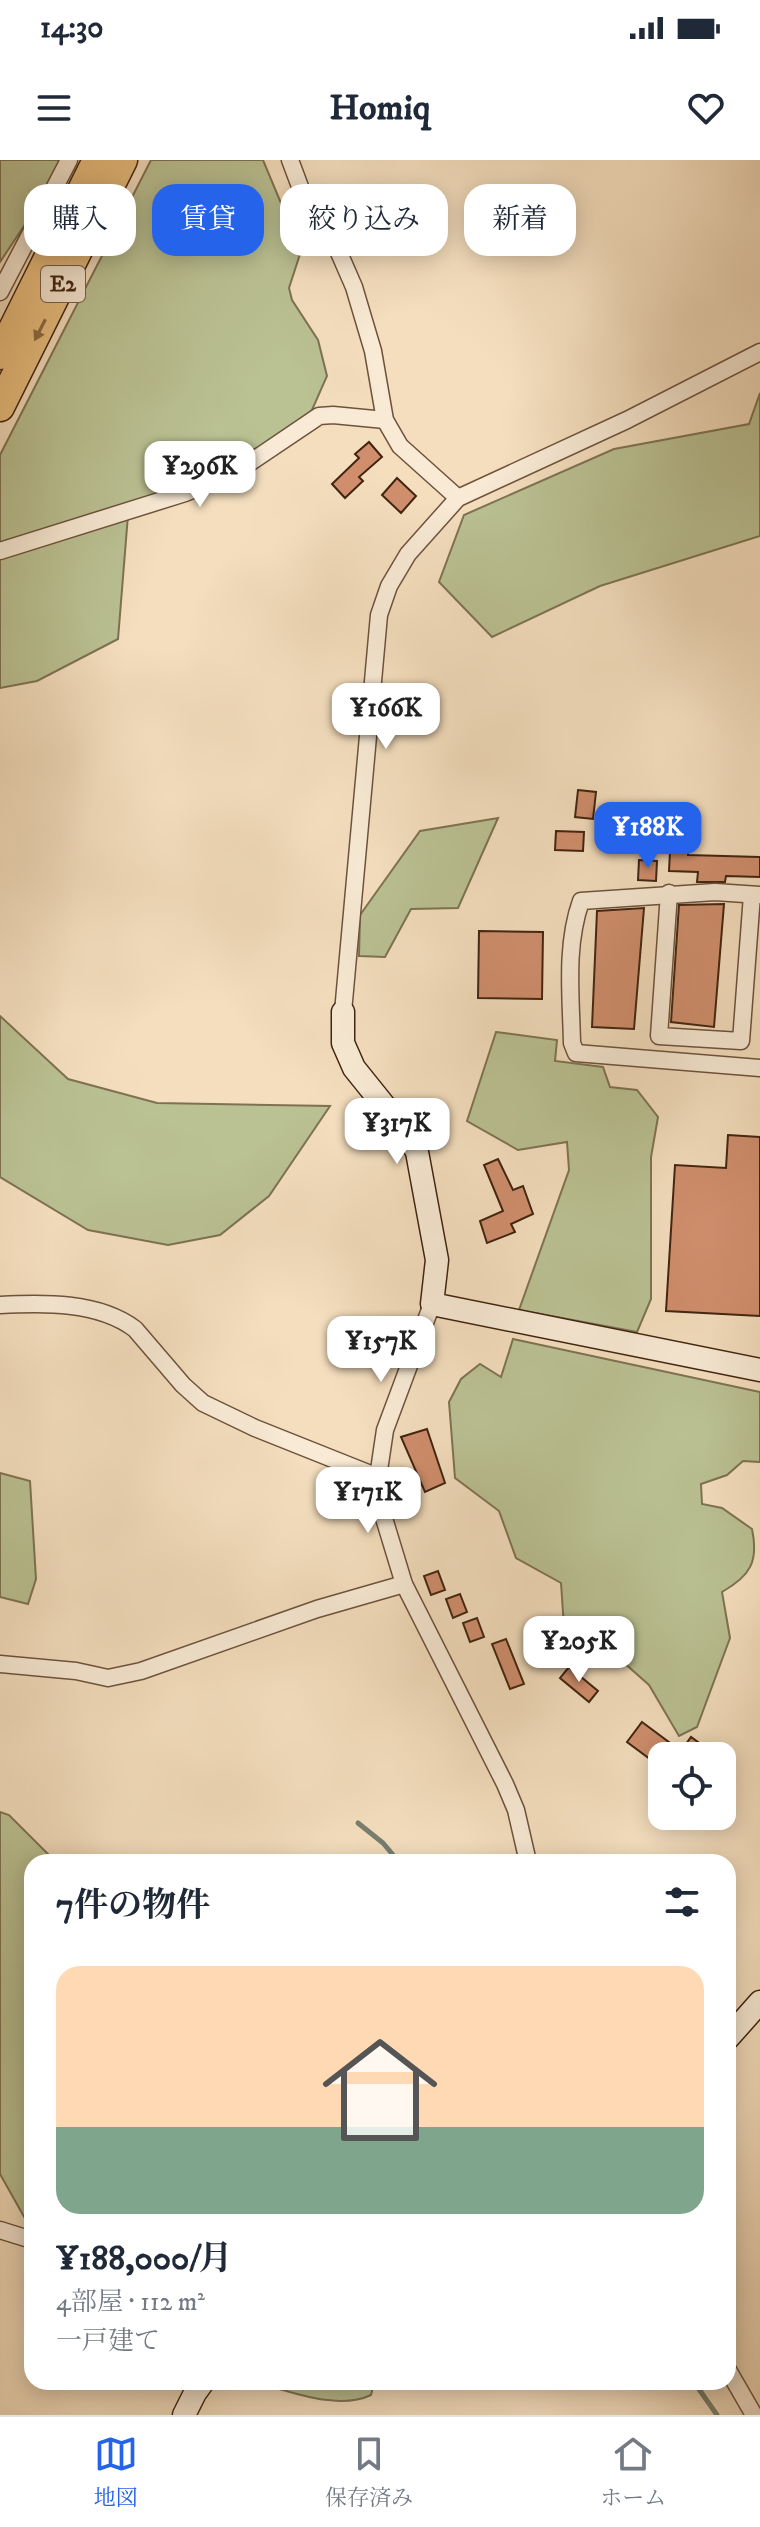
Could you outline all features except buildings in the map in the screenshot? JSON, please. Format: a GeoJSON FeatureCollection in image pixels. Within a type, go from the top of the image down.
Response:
{"type":"FeatureCollection","features":[{"type":"Feature","properties":{"kind":"highway","name":"E2"},"geometry":{"type":"LineString","coordinates":[[0,355],[97,160]]}},
{"type":"Feature","properties":{"kind":"highway","name":"E2"},"geometry":{"type":"LineString","coordinates":[[0,407],[123,160]]}},
{"type":"Feature","properties":{"kind":"street"},"geometry":{"type":"LineString","coordinates":[[0,292],[69,160]]}},
{"type":"Feature","properties":{"kind":"street"},"geometry":{"type":"LineString","coordinates":[[290,160],[302,192],[337,248],[354,287],[373,351],[385,420],[400,446],[458,498]]}},
{"type":"Feature","properties":{"kind":"street"},"geometry":{"type":"LineString","coordinates":[[526,1854],[516,1810],[505,1784],[404,1584],[380,1505],[378,1477],[385,1430],[432,1304],[437,1260],[417,1152],[407,1134],[354,1068],[343,1043],[343,1012],[379,615],[389,586],[408,554],[458,498],[627,420],[760,352]]}},
{"type":"Feature","properties":{"kind":"street"},"geometry":{"type":"LineString","coordinates":[[0,551],[185,493],[236,472],[319,416],[385,420]]}},
{"type":"Feature","properties":{"kind":"street"},"geometry":{"type":"LineString","coordinates":[[669,893],[659,1036],[741,1041],[756,895],[669,893],[581,901],[574,920],[570,958],[572,1043],[576,1053],[760,1068]]}},
{"type":"Feature","properties":{"kind":"street"},"geometry":{"type":"LineString","coordinates":[[0,1305],[38,1303],[88,1309],[125,1321],[203,1403],[255,1428],[378,1477]]}},
{"type":"Feature","properties":{"kind":"street"},"geometry":{"type":"LineString","coordinates":[[432,1304],[760,1370]]}},
{"type":"Feature","properties":{"kind":"street"},"geometry":{"type":"LineString","coordinates":[[0,1664],[76,1671],[108,1678],[141,1671],[317,1609],[404,1584]]}},
{"type":"Feature","properties":{"kind":"street"},"geometry":{"type":"LineString","coordinates":[[736,2029],[760,2002]]}},
{"type":"Feature","properties":{"kind":"street"},"geometry":{"type":"LineString","coordinates":[[0,2230],[24,2238]]}},
{"type":"Feature","properties":{"kind":"street"},"geometry":{"type":"LineString","coordinates":[[736,2384],[754,2415]]}},
{"type":"Feature","properties":{"kind":"street"},"geometry":{"type":"LineString","coordinates":[[184,2415],[198,2390]]}},
{"type":"Feature","properties":{"kind":"green space"},"geometry":{"type":"Polygon","coordinates":[[[0,160],[68,160],[52,184],[24,184],[24,226],[0,262],[0,160]]]}},
{"type":"Feature","properties":{"kind":"green space"},"geometry":{"type":"Polygon","coordinates":[[[151,160],[263,160],[280,201],[280,256],[299,256],[289,288],[292,300],[318,340],[327,376],[312,410],[290,431],[128,515],[118,639],[37,681],[0,688],[0,455],[102,256],[136,256],[136,189],[151,160]]]}},
{"type":"Feature","properties":{"kind":"green space"},"geometry":{"type":"Polygon","coordinates":[[[760,393],[760,536],[600,586],[492,637],[439,582],[464,515],[614,449],[749,424],[760,393]]]}},
{"type":"Feature","properties":{"kind":"green space"},"geometry":{"type":"Polygon","coordinates":[[[498,818],[458,908],[411,909],[385,957],[359,956],[360,915],[420,831],[498,818]]]}},
{"type":"Feature","properties":{"kind":"green space"},"geometry":{"type":"Polygon","coordinates":[[[0,1016],[68,1079],[157,1103],[330,1106],[269,1196],[220,1235],[168,1245],[88,1230],[0,1177],[0,1016]]]}},
{"type":"Feature","properties":{"kind":"green space"},"geometry":{"type":"Polygon","coordinates":[[[496,1032],[557,1040],[555,1061],[603,1067],[610,1087],[637,1090],[658,1117],[651,1157],[651,1299],[637,1332],[519,1310],[569,1170],[567,1142],[518,1150],[467,1121],[496,1032]]]}},
{"type":"Feature","properties":{"kind":"green space"},"geometry":{"type":"Polygon","coordinates":[[[513,1339],[760,1392],[760,1462],[743,1461],[727,1475],[701,1484],[702,1504],[722,1508],[752,1529],[754,1551],[746,1574],[722,1592],[730,1638],[697,1727],[679,1736],[649,1685],[614,1654],[565,1642],[561,1583],[516,1558],[499,1511],[455,1478],[449,1402],[461,1379],[480,1364],[501,1377],[513,1339]]]}},
{"type":"Feature","properties":{"kind":"green space"},"geometry":{"type":"Polygon","coordinates":[[[0,1473],[30,1481],[36,1579],[28,1604],[0,1597],[0,1473]]]}},
{"type":"Feature","properties":{"kind":"green space"},"geometry":{"type":"Polygon","coordinates":[[[0,1812],[9,1815],[48,1854],[24,1854],[24,2217],[0,2174],[0,1812]]]}},
{"type":"Feature","properties":{"kind":"green space"},"geometry":{"type":"Polygon","coordinates":[[[284,2390],[372,2390],[371,2395],[358,2399],[313,2398],[284,2390]]]}},
{"type":"Feature","properties":{"kind":"waterway"},"geometry":{"type":"LineString","coordinates":[[358,1823],[392,1854]]}},
{"type":"Feature","properties":{"kind":"waterway"},"geometry":{"type":"LineString","coordinates":[[700,2390],[717,2415]]}}]}
